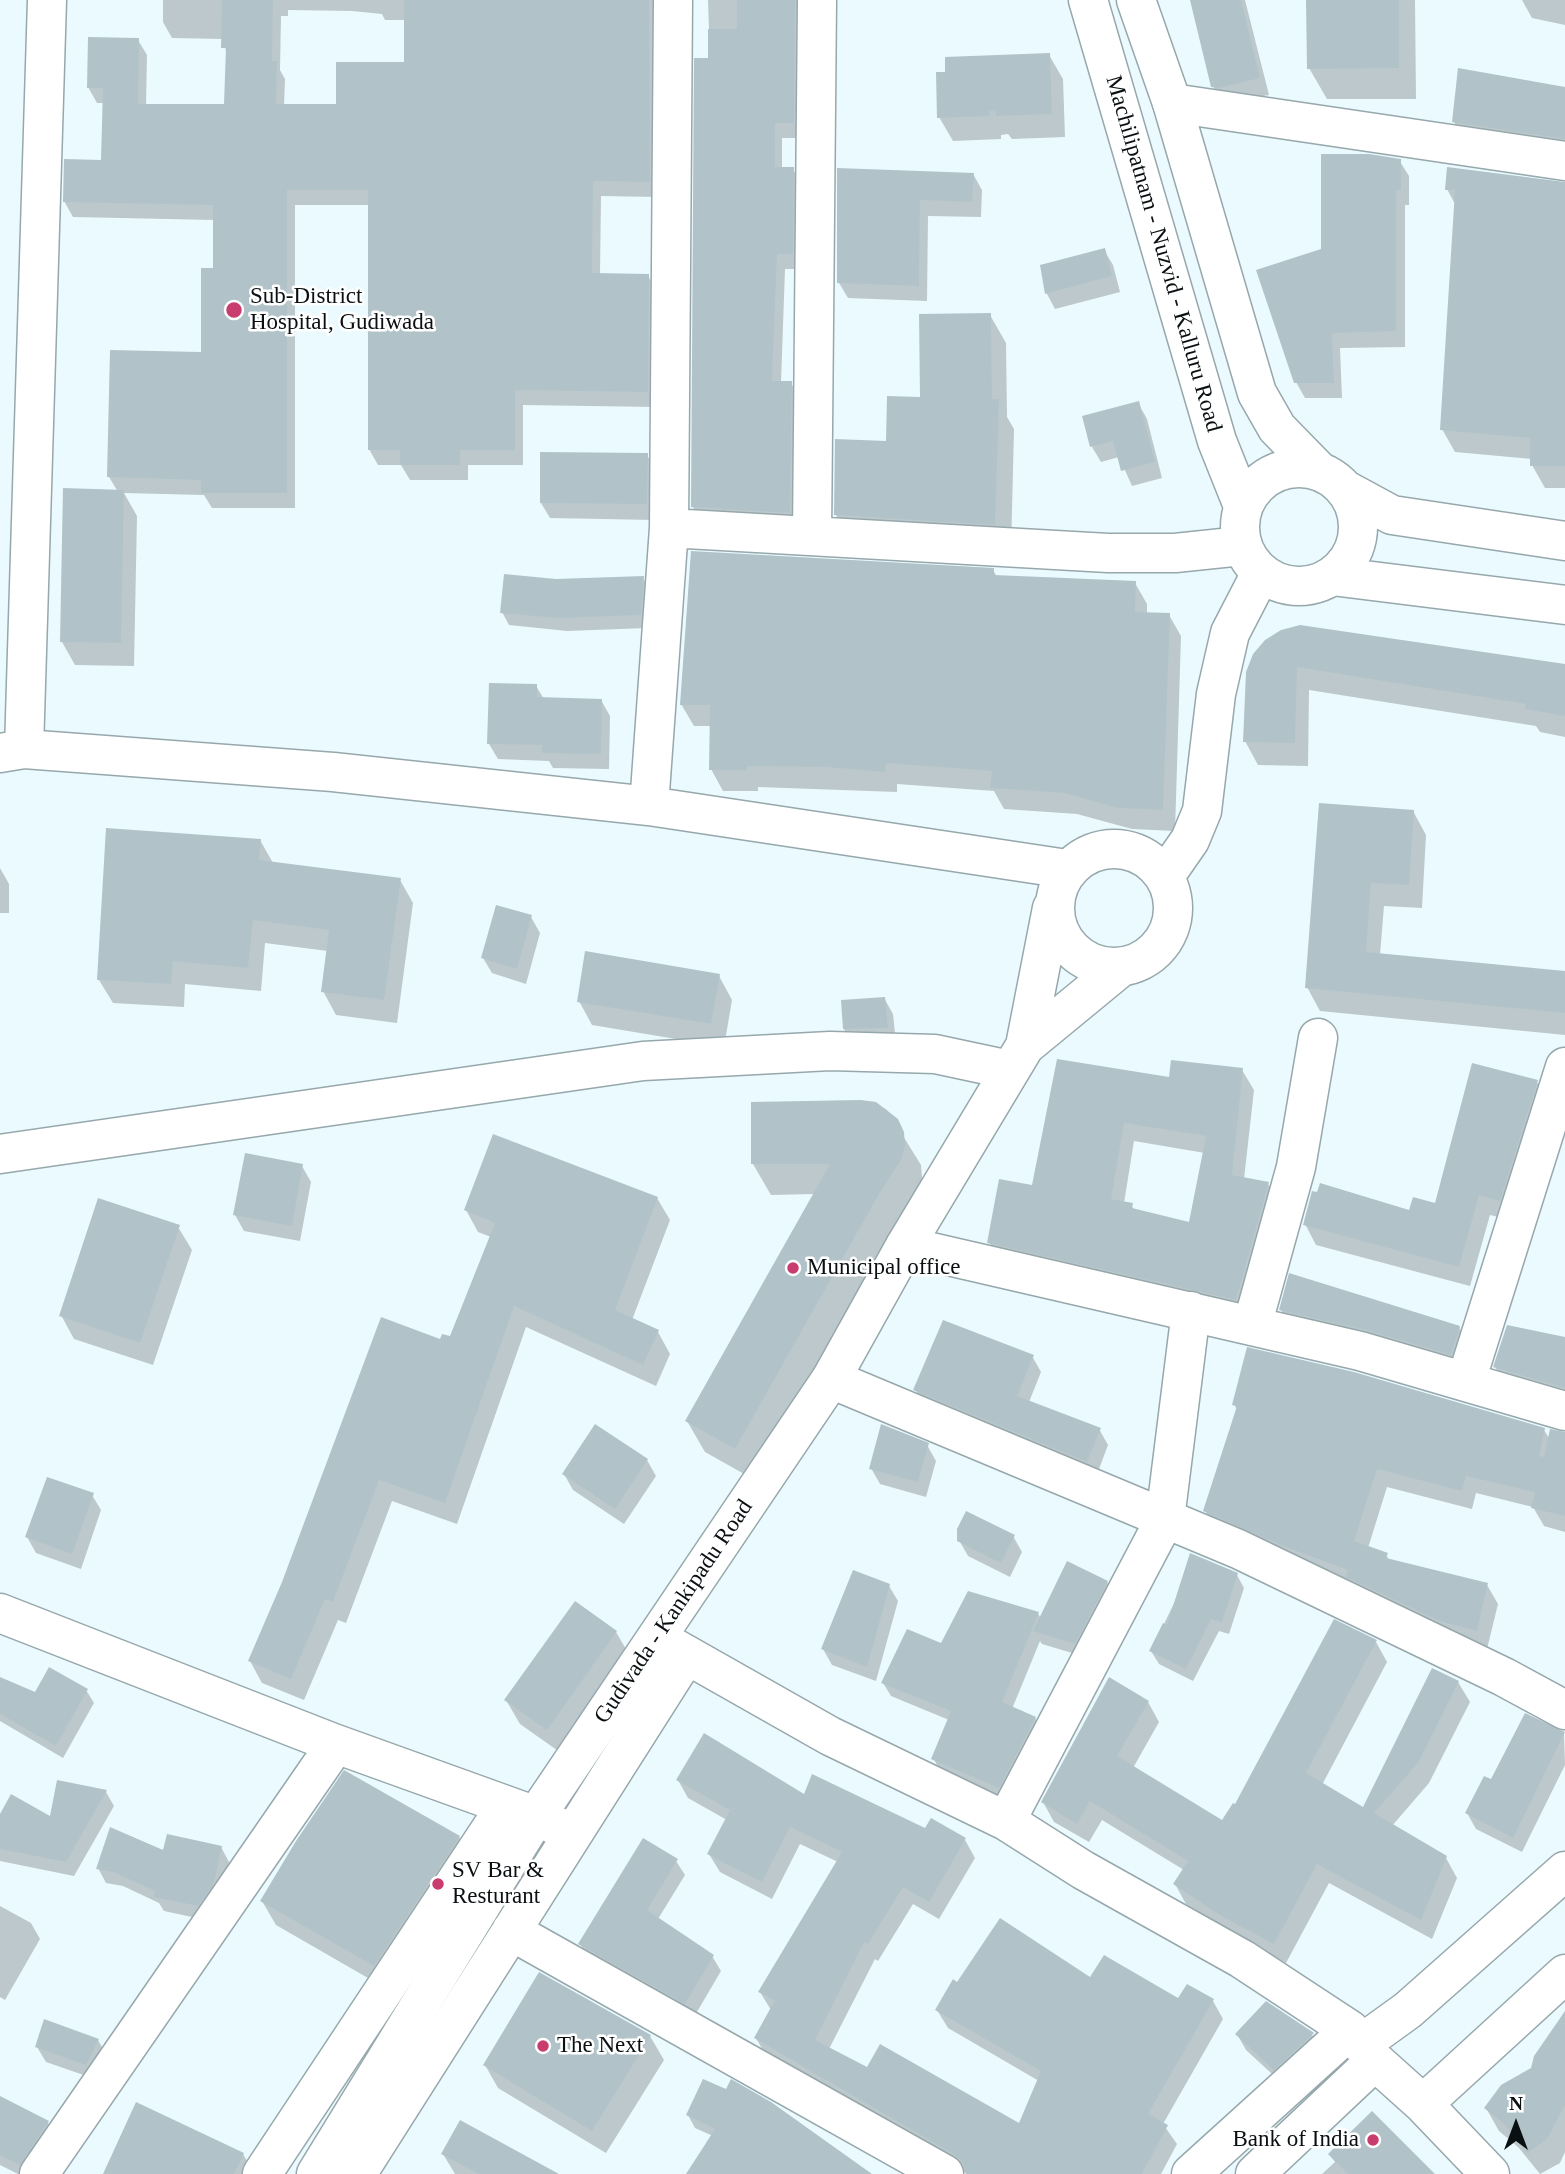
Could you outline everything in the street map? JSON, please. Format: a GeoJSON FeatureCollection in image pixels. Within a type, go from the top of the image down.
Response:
{"type":"FeatureCollection","features":[{"type":"Feature","properties":{"kind":"main road"},"geometry":{"type":"LineString","coordinates":[[47,0],[12,751],[333,772],[649,806],[1060,887]]}},
{"type":"Feature","properties":{"kind":"main road"},"geometry":{"type":"LineString","coordinates":[[649,806],[669,528],[673,0]]}},
{"type":"Feature","properties":{"kind":"main road"},"geometry":{"type":"LineString","coordinates":[[812,536],[817,0]]}},
{"type":"Feature","properties":{"kind":"main road","name":"Machilipatnam - Nuzvid - Kalluru Road"},"geometry":{"type":"LineString","coordinates":[[1088,0],[1217,441],[1243,506]]}},
{"type":"Feature","properties":{"kind":"main road","name":"Machilipatnam - Nuzvid - Kalluru Road"},"geometry":{"type":"LineString","coordinates":[[1136,0],[1172,103],[1257,393],[1277,428],[1332,480],[1392,515],[1565,541]]}},
{"type":"Feature","properties":{"kind":"main road"},"geometry":{"type":"LineString","coordinates":[[1172,103],[1565,161]]}},
{"type":"Feature","properties":{"kind":"main road"},"geometry":{"type":"LineString","coordinates":[[1302,468],[1332,480],[1354,506],[1358,525],[1356,544],[1347,562],[1332,576],[1315,584],[1296,586],[1277,582],[1251,559],[1239,526],[1243,506],[1252,490],[1265,477],[1283,470],[1302,468]]}},
{"type":"Feature","properties":{"kind":"main road"},"geometry":{"type":"LineString","coordinates":[[669,528],[1251,559]]}},
{"type":"Feature","properties":{"kind":"main road"},"geometry":{"type":"LineString","coordinates":[[1121,967],[1091,963],[1062,940],[1060,887],[1099,849],[1136,852],[1165,876],[1177,863],[1202,811],[1216,694],[1251,559]]}},
{"type":"Feature","properties":{"kind":"main road"},"geometry":{"type":"LineString","coordinates":[[1332,576],[1565,605]]}},
{"type":"Feature","properties":{"kind":"main road","name":"Gudivada - Kankipadu Road"},"geometry":{"type":"LineString","coordinates":[[1017,1058],[1121,967],[1149,957],[1168,933],[1174,904],[1165,876]]}},
{"type":"Feature","properties":{"kind":"main road","name":"Gudivada - Kankipadu Road"},"geometry":{"type":"LineString","coordinates":[[316,2174],[521,1811],[671,1647],[831,1379],[905,1246],[1017,1058],[1060,887]]}},
{"type":"Feature","properties":{"kind":"main road"},"geometry":{"type":"LineString","coordinates":[[1252,1326],[1296,1167],[1318,1038]]}},
{"type":"Feature","properties":{"kind":"main road"},"geometry":{"type":"LineString","coordinates":[[0,1154],[643,1061],[830,1051],[1017,1058]]}},
{"type":"Feature","properties":{"kind":"main road"},"geometry":{"type":"LineString","coordinates":[[1466,1381],[1565,1067]]}},
{"type":"Feature","properties":{"kind":"main road"},"geometry":{"type":"LineString","coordinates":[[905,1246],[1252,1326],[1466,1381],[1565,1412]]}},
{"type":"Feature","properties":{"kind":"main road"},"geometry":{"type":"LineString","coordinates":[[1006,1821],[1165,1519],[1191,1311]]}},
{"type":"Feature","properties":{"kind":"main road"},"geometry":{"type":"LineString","coordinates":[[831,1379],[1238,1549],[1504,1677],[1565,1710]]}},
{"type":"Feature","properties":{"kind":"main road"},"geometry":{"type":"LineString","coordinates":[[0,1613],[573,1833]]}},
{"type":"Feature","properties":{"kind":"main road"},"geometry":{"type":"LineString","coordinates":[[357,2174],[573,1833],[671,1647],[830,1736],[1006,1821],[1083,1870],[1242,1959],[1362,2045],[1490,2174]]}},
{"type":"Feature","properties":{"kind":"main road"},"geometry":{"type":"LineString","coordinates":[[39,2174],[336,1744]]}},
{"type":"Feature","properties":{"kind":"main road"},"geometry":{"type":"LineString","coordinates":[[262,2174],[521,1811]]}},
{"type":"Feature","properties":{"kind":"main road"},"geometry":{"type":"LineString","coordinates":[[1191,2174],[1408,2010],[1565,1871]]}},
{"type":"Feature","properties":{"kind":"main road"},"geometry":{"type":"LineString","coordinates":[[510,1931],[944,2174]]}},
{"type":"Feature","properties":{"kind":"main road"},"geometry":{"type":"LineString","coordinates":[[1423,2104],[1565,1974]]}},
{"type":"Feature","properties":{"kind":"main road"},"geometry":{"type":"LineString","coordinates":[[1255,2174],[1362,2045]]}},
{"type":"Feature","properties":{"kind":"building"},"geometry":{"type":"Polygon","coordinates":[[[222,0],[273,0],[272,61],[277,61],[276,104],[336,104],[336,62],[404,62],[404,0],[649,0],[650,182],[593,181],[592,273],[649,274],[648,392],[515,390],[515,450],[460,450],[460,465],[400,465],[400,450],[368,450],[368,190],[287,190],[287,493],[201,493],[201,480],[107,477],[110,350],[201,352],[201,268],[213,268],[213,205],[63,202],[64,159],[101,160],[103,88],[87,88],[88,37],[139,38],[138,104],[224,104],[226,48],[221,48],[222,0]]]}},
{"type":"Feature","properties":{"kind":"building"},"geometry":{"type":"Polygon","coordinates":[[[737,0],[795,0],[794,123],[775,123],[775,167],[794,167],[793,254],[777,254],[772,381],[792,381],[790,513],[691,507],[694,58],[708,58],[708,29],[737,29],[737,0]]]}},
{"type":"Feature","properties":{"kind":"building"},"geometry":{"type":"Polygon","coordinates":[[[1190,0],[1241,0],[1260,78],[1219,88],[1211,87],[1190,0]]]}},
{"type":"Feature","properties":{"kind":"building"},"geometry":{"type":"Polygon","coordinates":[[[1306,0],[1399,0],[1399,68],[1307,69],[1306,0]]]}},
{"type":"Feature","properties":{"kind":"building"},"geometry":{"type":"Polygon","coordinates":[[[1050,53],[1052,114],[996,116],[995,110],[989,111],[989,116],[937,118],[936,72],[945,72],[945,57],[1050,53]]]}},
{"type":"Feature","properties":{"kind":"building"},"geometry":{"type":"Polygon","coordinates":[[[1458,68],[1565,87],[1565,139],[1452,122],[1458,68]]]}},
{"type":"Feature","properties":{"kind":"building"},"geometry":{"type":"Polygon","coordinates":[[[1321,154],[1369,154],[1401,159],[1401,190],[1396,190],[1396,331],[1332,333],[1334,383],[1294,383],[1256,270],[1321,249],[1321,154]]]}},
{"type":"Feature","properties":{"kind":"building"},"geometry":{"type":"Polygon","coordinates":[[[1447,167],[1565,182],[1565,466],[1530,466],[1530,438],[1440,430],[1455,190],[1445,190],[1447,167]]]}},
{"type":"Feature","properties":{"kind":"building"},"geometry":{"type":"Polygon","coordinates":[[[837,168],[974,173],[972,202],[920,200],[919,286],[837,283],[837,168]]]}},
{"type":"Feature","properties":{"kind":"building"},"geometry":{"type":"Polygon","coordinates":[[[1105,248],[1112,276],[1045,294],[1040,265],[1105,248]]]}},
{"type":"Feature","properties":{"kind":"building"},"geometry":{"type":"Polygon","coordinates":[[[991,313],[992,399],[999,399],[995,525],[834,515],[835,439],[886,441],[887,396],[920,397],[919,314],[991,313]]]}},
{"type":"Feature","properties":{"kind":"building"},"geometry":{"type":"Polygon","coordinates":[[[1139,401],[1155,462],[1121,471],[1113,441],[1090,447],[1082,416],[1139,401]]]}},
{"type":"Feature","properties":{"kind":"building"},"geometry":{"type":"Polygon","coordinates":[[[540,452],[648,453],[647,504],[540,503],[540,452]]]}},
{"type":"Feature","properties":{"kind":"building"},"geometry":{"type":"Polygon","coordinates":[[[63,488],[124,490],[121,643],[60,642],[63,488]]]}},
{"type":"Feature","properties":{"kind":"building"},"geometry":{"type":"Polygon","coordinates":[[[691,551],[994,568],[994,575],[1136,581],[1135,612],[1170,613],[1163,810],[1118,808],[1064,793],[990,788],[992,771],[886,763],[885,772],[827,767],[747,766],[747,770],[709,770],[710,705],[680,705],[691,551]]]}},
{"type":"Feature","properties":{"kind":"building"},"geometry":{"type":"Polygon","coordinates":[[[504,574],[556,579],[644,576],[641,615],[558,618],[500,613],[504,574]]]}},
{"type":"Feature","properties":{"kind":"building"},"geometry":{"type":"Polygon","coordinates":[[[1300,625],[1565,664],[1565,716],[1525,709],[1526,704],[1297,667],[1295,743],[1243,742],[1246,672],[1253,654],[1265,640],[1281,630],[1300,625]]]}},
{"type":"Feature","properties":{"kind":"building"},"geometry":{"type":"Polygon","coordinates":[[[489,683],[537,684],[537,697],[602,699],[601,754],[542,753],[542,745],[487,744],[489,683]]]}},
{"type":"Feature","properties":{"kind":"building"},"geometry":{"type":"Polygon","coordinates":[[[1319,803],[1414,810],[1409,885],[1371,883],[1366,952],[1565,971],[1565,1013],[1305,988],[1319,803]]]}},
{"type":"Feature","properties":{"kind":"building"},"geometry":{"type":"Polygon","coordinates":[[[106,828],[261,839],[259,860],[401,878],[384,1000],[321,992],[329,930],[253,920],[248,968],[173,961],[171,984],[97,980],[106,828]]]}},
{"type":"Feature","properties":{"kind":"building"},"geometry":{"type":"Polygon","coordinates":[[[496,905],[532,915],[517,969],[481,958],[496,905]]]}},
{"type":"Feature","properties":{"kind":"building"},"geometry":{"type":"Polygon","coordinates":[[[585,951],[720,974],[711,1024],[577,1002],[585,951]]]}},
{"type":"Feature","properties":{"kind":"building"},"geometry":{"type":"Polygon","coordinates":[[[885,997],[888,1028],[843,1029],[841,1000],[885,997]]]}},
{"type":"Feature","properties":{"kind":"building"},"geometry":{"type":"Polygon","coordinates":[[[1057,1059],[1169,1077],[1171,1060],[1243,1068],[1232,1175],[1269,1182],[1236,1300],[987,1243],[999,1179],[1032,1185],[1057,1059]],[[1124,1123],[1111,1199],[1133,1203],[1132,1208],[1189,1222],[1206,1136],[1124,1123]]]}},
{"type":"Feature","properties":{"kind":"building"},"geometry":{"type":"Polygon","coordinates":[[[1472,1063],[1538,1080],[1500,1201],[1479,1195],[1459,1267],[1303,1225],[1312,1191],[1317,1192],[1320,1183],[1409,1210],[1413,1197],[1435,1203],[1472,1063]]]}},
{"type":"Feature","properties":{"kind":"building"},"geometry":{"type":"Polygon","coordinates":[[[751,1102],[876,1102],[898,1119],[904,1132],[905,1146],[901,1160],[880,1192],[735,1449],[685,1421],[830,1164],[751,1164],[751,1102]]]}},
{"type":"Feature","properties":{"kind":"building"},"geometry":{"type":"Polygon","coordinates":[[[493,1134],[658,1197],[615,1310],[659,1330],[643,1365],[514,1306],[445,1503],[379,1480],[333,1602],[325,1599],[291,1679],[248,1661],[282,1582],[381,1317],[440,1339],[442,1334],[450,1336],[495,1223],[464,1210],[493,1134]]]}},
{"type":"Feature","properties":{"kind":"building"},"geometry":{"type":"Polygon","coordinates":[[[245,1153],[303,1164],[292,1226],[233,1215],[245,1153]]]}},
{"type":"Feature","properties":{"kind":"building"},"geometry":{"type":"Polygon","coordinates":[[[98,1198],[180,1225],[140,1343],[59,1316],[98,1198]]]}},
{"type":"Feature","properties":{"kind":"building"},"geometry":{"type":"Polygon","coordinates":[[[1289,1273],[1460,1326],[1451,1355],[1366,1330],[1279,1310],[1289,1273]]]}},
{"type":"Feature","properties":{"kind":"building"},"geometry":{"type":"Polygon","coordinates":[[[943,1320],[1034,1355],[1017,1396],[1101,1428],[1087,1462],[913,1390],[943,1320]]]}},
{"type":"Feature","properties":{"kind":"building"},"geometry":{"type":"Polygon","coordinates":[[[1507,1325],[1565,1337],[1565,1388],[1493,1367],[1507,1325]]]}},
{"type":"Feature","properties":{"kind":"building"},"geometry":{"type":"Polygon","coordinates":[[[1247,1347],[1354,1372],[1545,1428],[1539,1456],[1544,1457],[1550,1429],[1565,1432],[1565,1516],[1531,1508],[1535,1492],[1466,1476],[1462,1491],[1377,1469],[1354,1541],[1388,1553],[1386,1558],[1488,1583],[1477,1631],[1439,1621],[1346,1577],[1348,1570],[1283,1546],[1203,1511],[1237,1406],[1232,1405],[1247,1347]]]}},
{"type":"Feature","properties":{"kind":"building"},"geometry":{"type":"Polygon","coordinates":[[[595,1424],[648,1459],[615,1509],[562,1474],[595,1424]]]}},
{"type":"Feature","properties":{"kind":"building"},"geometry":{"type":"Polygon","coordinates":[[[881,1424],[929,1443],[918,1482],[869,1469],[881,1424]]]}},
{"type":"Feature","properties":{"kind":"building"},"geometry":{"type":"Polygon","coordinates":[[[47,1477],[94,1493],[72,1554],[25,1537],[47,1477]]]}},
{"type":"Feature","properties":{"kind":"building"},"geometry":{"type":"Polygon","coordinates":[[[966,1511],[1015,1535],[1001,1563],[957,1541],[957,1529],[966,1511]]]}},
{"type":"Feature","properties":{"kind":"building"},"geometry":{"type":"Polygon","coordinates":[[[1190,1553],[1238,1573],[1222,1622],[1211,1619],[1186,1669],[1149,1651],[1163,1623],[1167,1625],[1190,1553]]]}},
{"type":"Feature","properties":{"kind":"building"},"geometry":{"type":"Polygon","coordinates":[[[1067,1561],[1108,1581],[1075,1644],[1033,1631],[1067,1561]]]}},
{"type":"Feature","properties":{"kind":"building"},"geometry":{"type":"Polygon","coordinates":[[[853,1570],[890,1584],[867,1667],[821,1649],[853,1570]]]}},
{"type":"Feature","properties":{"kind":"building"},"geometry":{"type":"Polygon","coordinates":[[[968,1591],[1039,1612],[1002,1702],[1036,1717],[999,1788],[931,1759],[951,1711],[881,1683],[907,1629],[941,1643],[968,1591]]]}},
{"type":"Feature","properties":{"kind":"building"},"geometry":{"type":"Polygon","coordinates":[[[575,1601],[617,1631],[547,1730],[504,1700],[575,1601]]]}},
{"type":"Feature","properties":{"kind":"building"},"geometry":{"type":"Polygon","coordinates":[[[1334,1619],[1377,1640],[1306,1773],[1363,1807],[1432,1668],[1459,1681],[1418,1763],[1374,1813],[1447,1856],[1421,1920],[1317,1864],[1274,1944],[1223,1917],[1173,1884],[1188,1861],[1090,1801],[1077,1824],[1041,1802],[1109,1677],[1149,1701],[1117,1756],[1222,1820],[1233,1803],[1235,1804],[1334,1619]]]}},
{"type":"Feature","properties":{"kind":"building"},"geometry":{"type":"Polygon","coordinates":[[[49,1667],[88,1689],[56,1746],[0,1714],[0,1677],[35,1692],[49,1667]]]}},
{"type":"Feature","properties":{"kind":"building"},"geometry":{"type":"Polygon","coordinates":[[[1525,1713],[1565,1732],[1513,1838],[1465,1813],[1484,1776],[1491,1779],[1525,1713]]]}},
{"type":"Feature","properties":{"kind":"building"},"geometry":{"type":"Polygon","coordinates":[[[704,1733],[804,1794],[812,1774],[925,1828],[931,1818],[966,1838],[929,1902],[903,1887],[868,1944],[864,1942],[815,2040],[867,2067],[880,2044],[1019,2123],[1041,2071],[935,2010],[953,1979],[957,1982],[1000,1918],[1090,1977],[1104,1955],[1178,1998],[1187,1984],[1214,1999],[1148,2114],[1168,2125],[1142,2174],[966,2174],[963,2163],[955,2155],[754,2038],[775,2000],[758,1992],[842,1852],[790,1827],[762,1882],[707,1854],[730,1810],[676,1780],[704,1733]]]}},
{"type":"Feature","properties":{"kind":"building"},"geometry":{"type":"Polygon","coordinates":[[[344,1770],[460,1836],[374,1966],[260,1901],[344,1770]]]}},
{"type":"Feature","properties":{"kind":"building"},"geometry":{"type":"Polygon","coordinates":[[[57,1780],[107,1790],[66,1862],[0,1849],[0,1814],[11,1794],[50,1816],[57,1780]]]}},
{"type":"Feature","properties":{"kind":"building"},"geometry":{"type":"Polygon","coordinates":[[[110,1827],[163,1850],[167,1834],[222,1846],[214,1883],[198,1906],[154,1897],[155,1891],[113,1872],[96,1869],[110,1827]]]}},
{"type":"Feature","properties":{"kind":"building"},"geometry":{"type":"Polygon","coordinates":[[[643,1838],[678,1859],[647,1910],[714,1955],[685,2004],[578,1944],[643,1838]]]}},
{"type":"Feature","properties":{"kind":"building"},"geometry":{"type":"Polygon","coordinates":[[[539,1972],[651,2035],[592,2131],[483,2065],[539,1972]]]}},
{"type":"Feature","properties":{"kind":"building"},"geometry":{"type":"Polygon","coordinates":[[[1266,2001],[1314,2033],[1274,2070],[1235,2034],[1266,2001]]]}},
{"type":"Feature","properties":{"kind":"building"},"geometry":{"type":"Polygon","coordinates":[[[1565,2011],[1565,2105],[1547,2139],[1527,2153],[1504,2124],[1484,2108],[1501,2085],[1531,2068],[1534,2056],[1565,2011]]]}},
{"type":"Feature","properties":{"kind":"building"},"geometry":{"type":"Polygon","coordinates":[[[44,2019],[99,2039],[86,2065],[35,2047],[44,2019]]]}},
{"type":"Feature","properties":{"kind":"building"},"geometry":{"type":"Polygon","coordinates":[[[703,2079],[726,2089],[731,2079],[771,2102],[872,2174],[686,2174],[715,2129],[686,2115],[703,2079]]]}},
{"type":"Feature","properties":{"kind":"building"},"geometry":{"type":"Polygon","coordinates":[[[0,2096],[49,2121],[20,2165],[0,2155],[0,2096]]]}},
{"type":"Feature","properties":{"kind":"building"},"geometry":{"type":"Polygon","coordinates":[[[136,2102],[244,2153],[234,2174],[103,2174],[136,2102]]]}},
{"type":"Feature","properties":{"kind":"building"},"geometry":{"type":"Polygon","coordinates":[[[1372,2111],[1435,2174],[1348,2174],[1328,2154],[1372,2111]]]}},
{"type":"Feature","properties":{"kind":"building"},"geometry":{"type":"Polygon","coordinates":[[[460,2120],[559,2174],[479,2174],[441,2154],[460,2120]]]}},
{"type":"Feature","properties":{"kind":"place","name":"Sub-District Hospital, Gudiwada"},"geometry":{"type":"Point","coordinates":[234,310]}},
{"type":"Feature","properties":{"kind":"place","name":"Municipal office"},"geometry":{"type":"Point","coordinates":[793,1268]}},
{"type":"Feature","properties":{"kind":"place","name":"SV Bar & Resturant"},"geometry":{"type":"Point","coordinates":[438,1884]}},
{"type":"Feature","properties":{"kind":"place","name":"The Next"},"geometry":{"type":"Point","coordinates":[543,2046]}},
{"type":"Feature","properties":{"kind":"place","name":"Bank of India"},"geometry":{"type":"Point","coordinates":[1373,2140]}}]}
